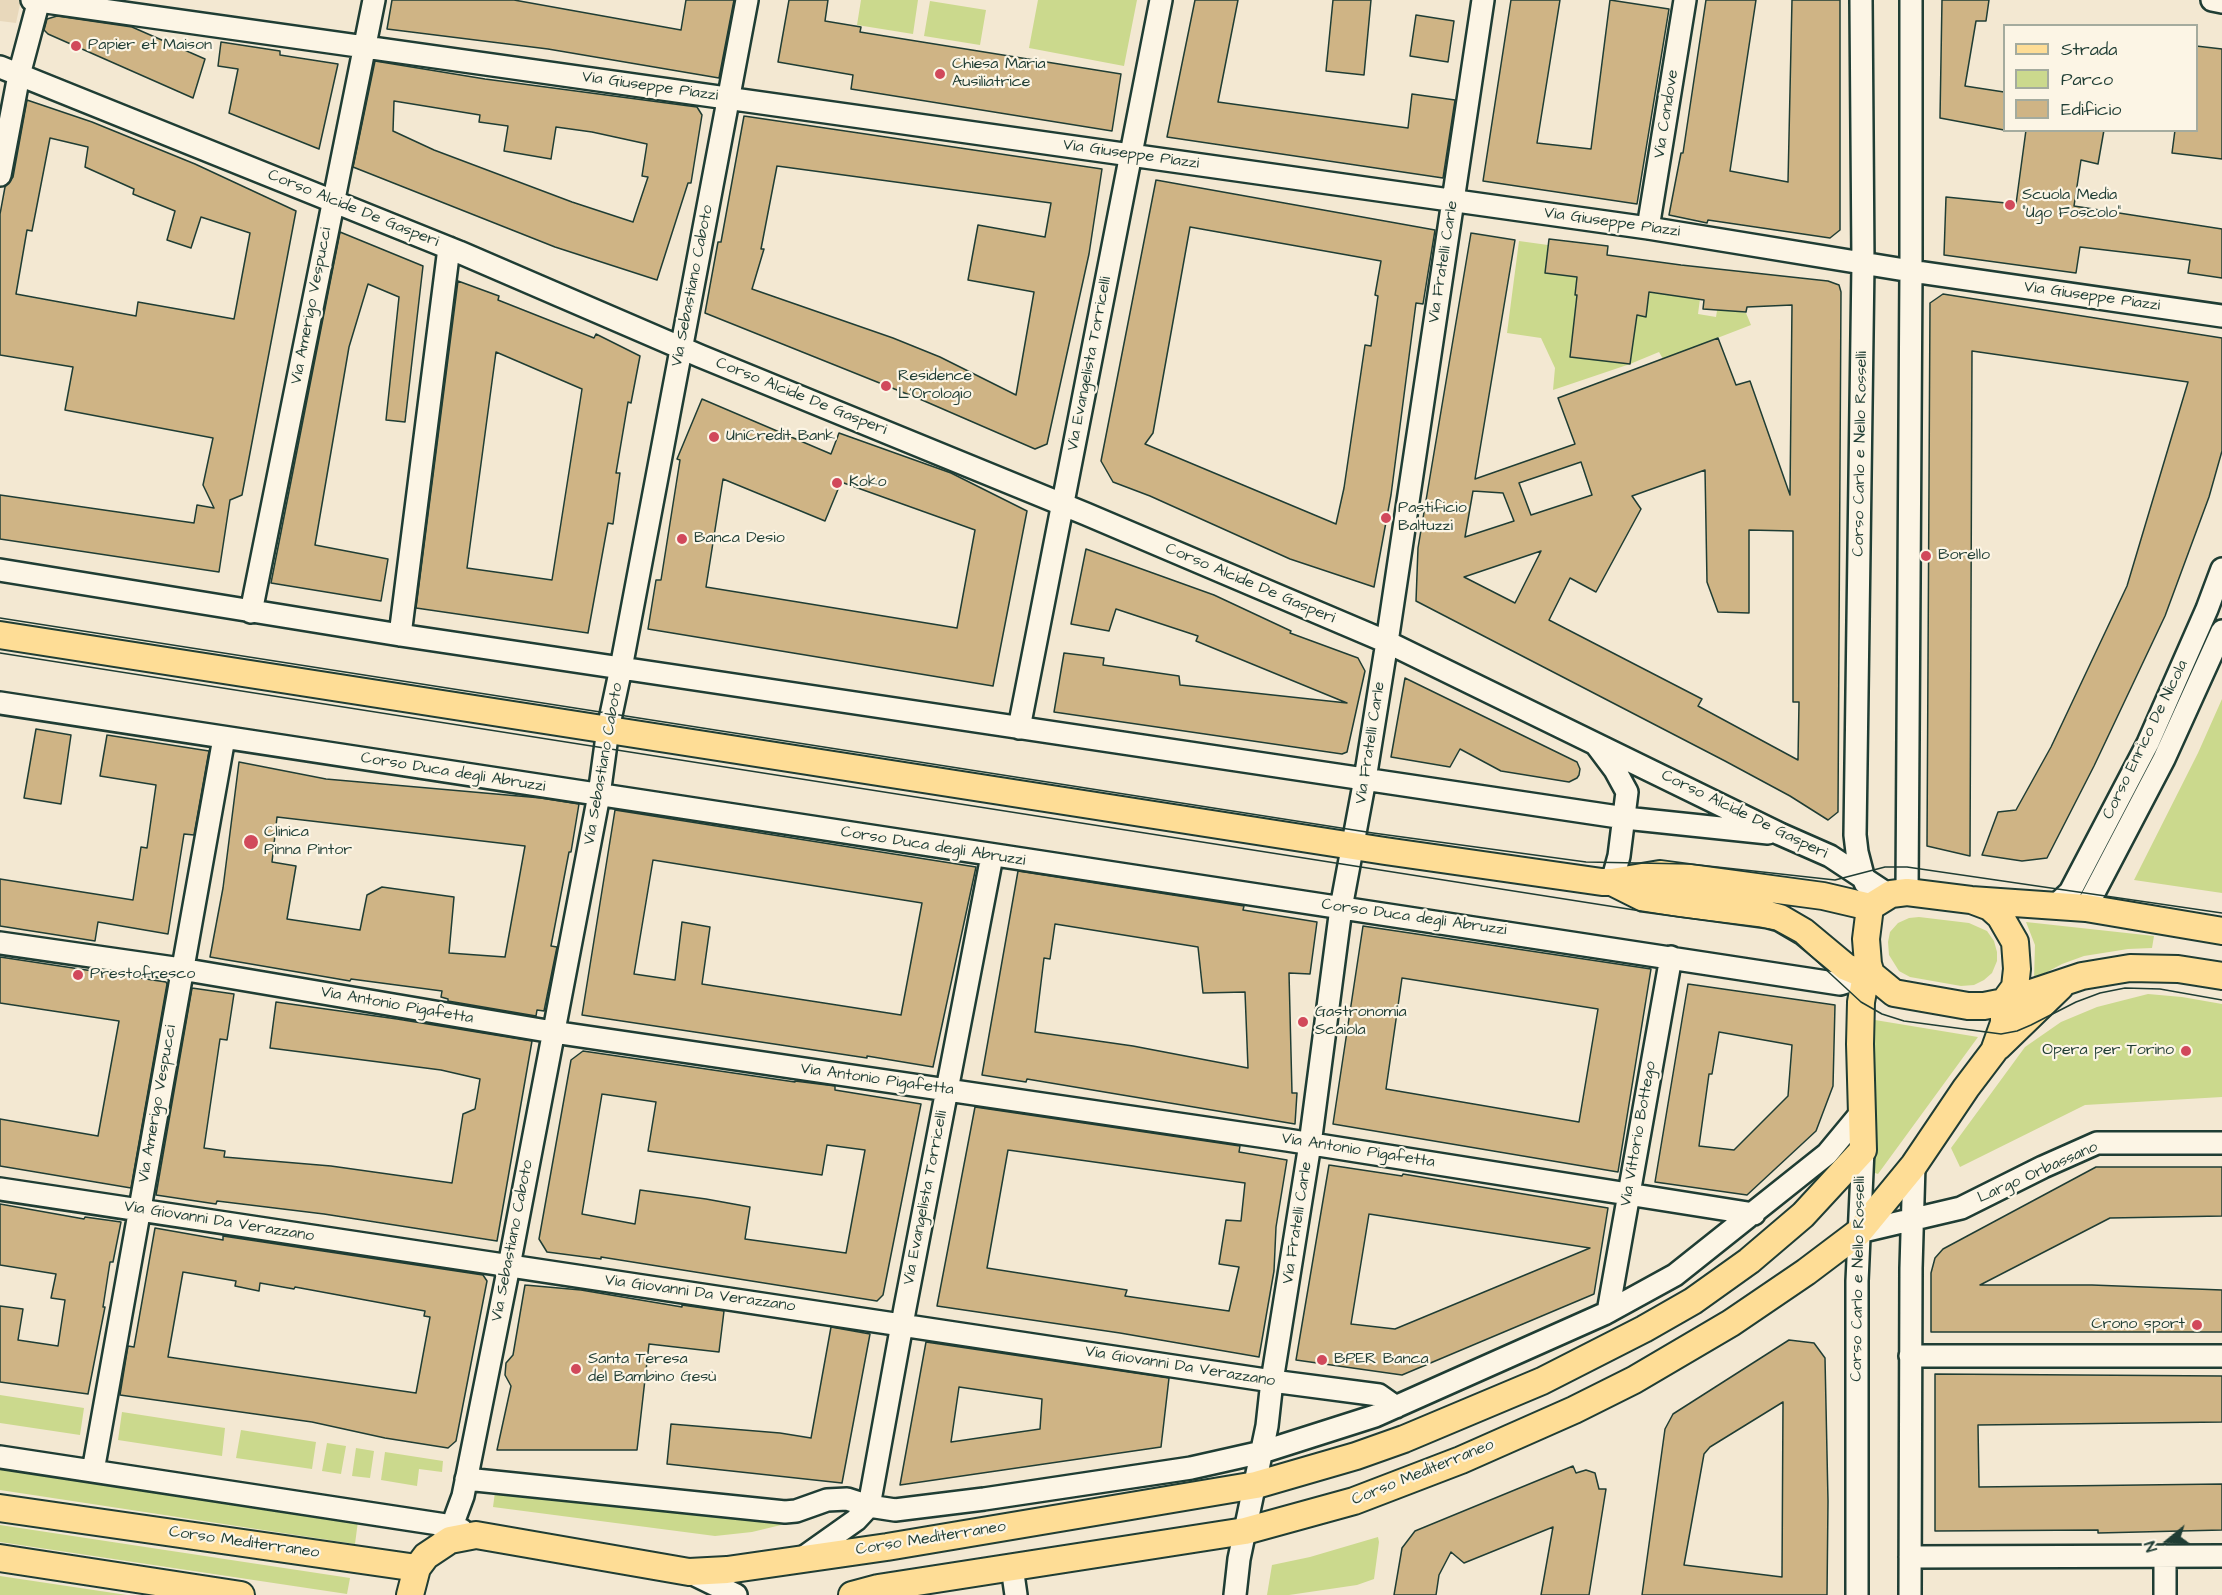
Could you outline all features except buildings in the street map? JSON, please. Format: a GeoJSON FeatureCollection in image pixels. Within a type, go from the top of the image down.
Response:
{"type":"FeatureCollection","features":[{"type":"Feature","properties":{"kind":"main road"},"geometry":{"type":"LineString","coordinates":[[0,635],[1353,846],[1612,882],[1660,874],[1823,896],[2056,905],[2222,931]]}},
{"type":"Feature","properties":{"kind":"main road"},"geometry":{"type":"LineString","coordinates":[[1612,882],[1644,898],[1780,918],[1804,932],[1862,978],[1894,993],[1968,1006],[2004,1002],[2066,981],[2112,970],[2146,967],[2222,976]]}},
{"type":"Feature","properties":{"kind":"main road"},"geometry":{"type":"LineString","coordinates":[[1862,978],[1866,939],[1889,898]]}},
{"type":"Feature","properties":{"kind":"main road"},"geometry":{"type":"LineString","coordinates":[[1971,900],[1990,907],[2000,916],[2015,942],[2018,969],[2015,987],[2004,1002],[2004,1023],[1994,1051]]}},
{"type":"Feature","properties":{"kind":"main road","name":"Corso Carlo e Nello Rosselli"},"geometry":{"type":"LineString","coordinates":[[1862,978],[1863,1150]]}},
{"type":"Feature","properties":{"kind":"main road"},"geometry":{"type":"LineString","coordinates":[[1914,1166],[1966,1088],[1994,1051],[2066,981]]}},
{"type":"Feature","properties":{"kind":"main road","name":"Corso Mediterraneo"},"geometry":{"type":"LineString","coordinates":[[0,1508],[417,1568],[447,1535],[450,1540],[476,1535],[689,1572],[727,1570],[800,1560],[1256,1485],[1356,1456],[1404,1439],[1542,1381],[1644,1329],[1693,1301],[1749,1261],[1803,1215],[1863,1150]]}},
{"type":"Feature","properties":{"kind":"main road","name":"Corso Mediterraneo"},"geometry":{"type":"LineString","coordinates":[[852,1595],[878,1588],[1245,1531],[1354,1501],[1461,1460],[1574,1410],[1634,1380],[1731,1323],[1806,1272],[1859,1232],[1914,1166]]}},
{"type":"Feature","properties":{"kind":"main road"},"geometry":{"type":"LineString","coordinates":[[0,1558],[241,1595]]}},
{"type":"Feature","properties":{"kind":"main road"},"geometry":{"type":"LineString","coordinates":[[410,1595],[417,1568]]}},
{"type":"Feature","properties":{"kind":"street","name":"Via Giuseppe Piazzi"},"geometry":{"type":"LineString","coordinates":[[36,0],[1648,228],[1911,271],[2222,316]]}},
{"type":"Feature","properties":{"kind":"street"},"geometry":{"type":"LineString","coordinates":[[0,175],[9,71],[36,0]]}},
{"type":"Feature","properties":{"kind":"street","name":"Via Amerigo Vespucci"},"geometry":{"type":"LineString","coordinates":[[251,612],[374,0]]}},
{"type":"Feature","properties":{"kind":"street","name":"Via Sebastiano Caboto"},"geometry":{"type":"LineString","coordinates":[[447,1535],[463,1496],[509,1266],[599,795],[608,729],[747,0]]}},
{"type":"Feature","properties":{"kind":"street","name":"Via Evangelista Torricelli"},"geometry":{"type":"LineString","coordinates":[[1019,728],[1161,0]]}},
{"type":"Feature","properties":{"kind":"street","name":"Via Fratelli Carle"},"geometry":{"type":"LineString","coordinates":[[1235,1595],[1245,1531],[1262,1452],[1310,1144],[1341,908],[1387,642],[1483,0]]}},
{"type":"Feature","properties":{"kind":"street","name":"Via Condove"},"geometry":{"type":"LineString","coordinates":[[1648,228],[1686,0]]}},
{"type":"Feature","properties":{"kind":"street","name":"Corso Carlo e Nello Rosselli"},"geometry":{"type":"LineString","coordinates":[[1861,0],[1863,263],[1855,835],[1860,877],[1889,898]]}},
{"type":"Feature","properties":{"kind":"street"},"geometry":{"type":"LineString","coordinates":[[1889,898],[1911,271],[1911,0]]}},
{"type":"Feature","properties":{"kind":"street"},"geometry":{"type":"LineString","coordinates":[[2212,0],[2222,2]]}},
{"type":"Feature","properties":{"kind":"street","name":"Corso Alcide De Gasperi"},"geometry":{"type":"LineString","coordinates":[[9,71],[449,248],[682,348],[1387,642],[1780,834],[1830,856],[1860,877]]}},
{"type":"Feature","properties":{"kind":"street"},"geometry":{"type":"LineString","coordinates":[[400,635],[449,248]]}},
{"type":"Feature","properties":{"kind":"street","name":"Corso Enrico De Nicola"},"geometry":{"type":"LineString","coordinates":[[2056,905],[2070,892],[2148,743],[2207,609],[2222,568]]}},
{"type":"Feature","properties":{"kind":"street"},"geometry":{"type":"LineString","coordinates":[[0,570],[251,612],[621,669],[1625,818],[1780,834]]}},
{"type":"Feature","properties":{"kind":"street","name":"Corso Enrico De Nicola"},"geometry":{"type":"LineString","coordinates":[[2086,908],[2164,759],[2222,631]]}},
{"type":"Feature","properties":{"kind":"street","name":"Corso Duca degli Abruzzi"},"geometry":{"type":"LineString","coordinates":[[0,703],[1840,984],[1862,978]]}},
{"type":"Feature","properties":{"kind":"street","name":"Via Amerigo Vespucci"},"geometry":{"type":"LineString","coordinates":[[93,1471],[224,738]]}},
{"type":"Feature","properties":{"kind":"street","name":"Corso Alcide De Gasperi"},"geometry":{"type":"LineString","coordinates":[[1595,743],[1616,770],[1627,792],[1619,856],[1612,882]]}},
{"type":"Feature","properties":{"kind":"street","name":"Via Evangelista Torricelli"},"geometry":{"type":"LineString","coordinates":[[869,1506],[992,856]]}},
{"type":"Feature","properties":{"kind":"street"},"geometry":{"type":"LineString","coordinates":[[1823,896],[1860,877]]}},
{"type":"Feature","properties":{"kind":"street","name":"Via Antonio Pigafetta"},"geometry":{"type":"LineString","coordinates":[[0,943],[181,969],[553,1032],[1310,1144],[1754,1214]]}},
{"type":"Feature","properties":{"kind":"street","name":"Via Vittorio Bottego"},"geometry":{"type":"LineString","coordinates":[[1608,1312],[1671,957]]}},
{"type":"Feature","properties":{"kind":"street","name":"Corso Mediterraneo"},"geometry":{"type":"LineString","coordinates":[[466,1479],[785,1512],[796,1511],[827,1500],[847,1499],[869,1506],[895,1510],[973,1501],[1191,1468],[1262,1452],[1375,1416],[1608,1312],[1676,1275],[1827,1154],[1861,1113]]}},
{"type":"Feature","properties":{"kind":"street","name":"Largo Orbassano"},"geometry":{"type":"LineString","coordinates":[[1859,1232],[1961,1208],[2097,1143],[2222,1143]]}},
{"type":"Feature","properties":{"kind":"street","name":"Corso Carlo e Nello Rosselli"},"geometry":{"type":"LineString","coordinates":[[1857,1595],[1859,1232],[1863,1150]]}},
{"type":"Feature","properties":{"kind":"street"},"geometry":{"type":"LineString","coordinates":[[1910,1595],[1914,1166]]}},
{"type":"Feature","properties":{"kind":"street","name":"Via Giovanni Da Verazzano"},"geometry":{"type":"LineString","coordinates":[[0,1190],[1272,1381],[1379,1395],[1396,1407]]}},
{"type":"Feature","properties":{"kind":"street"},"geometry":{"type":"LineString","coordinates":[[1911,1356],[2222,1356]]}},
{"type":"Feature","properties":{"kind":"street","name":"Corso Mediterraneo"},"geometry":{"type":"LineString","coordinates":[[0,1457],[93,1471],[447,1535]]}},
{"type":"Feature","properties":{"kind":"street","name":"Corso Mediterraneo"},"geometry":{"type":"LineString","coordinates":[[800,1560],[856,1520],[869,1506]]}},
{"type":"Feature","properties":{"kind":"street"},"geometry":{"type":"LineString","coordinates":[[2165,1556],[2165,1595]]}},
{"type":"Feature","properties":{"kind":"street"},"geometry":{"type":"LineString","coordinates":[[1910,1557],[2222,1556]]}},
{"type":"Feature","properties":{"kind":"street"},"geometry":{"type":"LineString","coordinates":[[1012,1567],[1016,1595]]}},
{"type":"Feature","properties":{"kind":"street"},"geometry":{"type":"LineString","coordinates":[[689,1572],[736,1595]]}},
{"type":"Feature","properties":{"kind":"shaded area"},"geometry":{"type":"Polygon","coordinates":[[[0,0],[21,0],[16,23],[0,21],[0,0]]]}},
{"type":"Feature","properties":{"kind":"green space"},"geometry":{"type":"Polygon","coordinates":[[[861,0],[918,0],[913,34],[857,25],[861,0]]]}},
{"type":"Feature","properties":{"kind":"green space"},"geometry":{"type":"Polygon","coordinates":[[[1038,0],[1137,0],[1124,66],[1029,48],[1038,0]]]}},
{"type":"Feature","properties":{"kind":"green space"},"geometry":{"type":"Polygon","coordinates":[[[930,1],[986,10],[980,45],[924,36],[930,1]]]}},
{"type":"Feature","properties":{"kind":"green space"},"geometry":{"type":"Polygon","coordinates":[[[1519,241],[1548,245],[1577,277],[1575,295],[1602,298],[1571,357],[1630,364],[1553,390],[1555,368],[1541,338],[1507,333],[1519,241]]]}},
{"type":"Feature","properties":{"kind":"green space"},"geometry":{"type":"Polygon","coordinates":[[[1704,268],[1698,314],[1716,317],[1720,292],[1733,311],[1746,313],[1751,325],[1663,359],[1659,352],[1630,364],[1637,315],[1646,317],[1649,292],[1690,298],[1704,268]]]}},
{"type":"Feature","properties":{"kind":"green space"},"geometry":{"type":"Polygon","coordinates":[[[2222,699],[2222,893],[2134,880],[2198,753],[2222,699]]]}},
{"type":"Feature","properties":{"kind":"green space"},"geometry":{"type":"Polygon","coordinates":[[[1919,917],[1969,923],[1987,931],[1994,941],[1997,952],[1997,961],[1992,973],[1974,985],[1961,986],[1910,977],[1899,971],[1889,955],[1890,932],[1898,923],[1919,917]]]}},
{"type":"Feature","properties":{"kind":"green space"},"geometry":{"type":"Polygon","coordinates":[[[2026,922],[2154,936],[2152,948],[2128,949],[2084,956],[2062,964],[2034,979],[2035,945],[2026,922]]]}},
{"type":"Feature","properties":{"kind":"green space"},"geometry":{"type":"Polygon","coordinates":[[[2148,994],[2222,1004],[2222,1097],[2085,1105],[1960,1167],[1951,1148],[2025,1047],[2061,1022],[2097,1007],[2148,994]]]}},
{"type":"Feature","properties":{"kind":"green space"},"geometry":{"type":"Polygon","coordinates":[[[1875,1020],[1978,1037],[1878,1174],[1872,1172],[1875,1020]]]}},
{"type":"Feature","properties":{"kind":"green space"},"geometry":{"type":"Polygon","coordinates":[[[0,1395],[84,1408],[80,1435],[0,1423],[0,1395]]]}},
{"type":"Feature","properties":{"kind":"green space"},"geometry":{"type":"Polygon","coordinates":[[[122,1412],[225,1428],[222,1456],[118,1440],[122,1412]]]}},
{"type":"Feature","properties":{"kind":"green space"},"geometry":{"type":"Polygon","coordinates":[[[241,1430],[316,1442],[312,1469],[236,1458],[241,1430]]]}},
{"type":"Feature","properties":{"kind":"green space"},"geometry":{"type":"Polygon","coordinates":[[[327,1443],[346,1446],[341,1474],[322,1471],[327,1443]]]}},
{"type":"Feature","properties":{"kind":"green space"},"geometry":{"type":"Polygon","coordinates":[[[356,1448],[374,1451],[370,1478],[352,1476],[356,1448]]]}},
{"type":"Feature","properties":{"kind":"green space"},"geometry":{"type":"Polygon","coordinates":[[[385,1452],[443,1461],[442,1472],[419,1469],[417,1486],[381,1480],[385,1452]]]}},
{"type":"Feature","properties":{"kind":"green space"},"geometry":{"type":"Polygon","coordinates":[[[0,1466],[358,1521],[355,1544],[0,1490],[0,1466]]]}},
{"type":"Feature","properties":{"kind":"green space"},"geometry":{"type":"Polygon","coordinates":[[[495,1492],[796,1518],[781,1525],[752,1532],[715,1536],[493,1507],[495,1492]]]}},
{"type":"Feature","properties":{"kind":"green space"},"geometry":{"type":"Polygon","coordinates":[[[0,1525],[350,1578],[347,1594],[0,1542],[0,1525]]]}},
{"type":"Feature","properties":{"kind":"green space"},"geometry":{"type":"Polygon","coordinates":[[[1378,1537],[1374,1579],[1357,1585],[1289,1595],[1267,1595],[1272,1565],[1310,1557],[1378,1537]]]}},
{"type":"Feature","properties":{"kind":"green space"},"geometry":{"type":"Polygon","coordinates":[[[0,1576],[127,1595],[0,1595],[0,1576]]]}},
{"type":"Feature","properties":{"kind":"tram line"},"geometry":{"type":"LineString","coordinates":[[0,618],[1373,833],[1586,862],[1690,864],[1835,880],[1885,867],[1907,867],[2222,913]]}},
{"type":"Feature","properties":{"kind":"tram line"},"geometry":{"type":"LineString","coordinates":[[0,653],[1679,917],[1759,927],[1774,930],[1796,942],[1861,1002],[1882,1014],[1904,1021],[2001,1034],[2017,1031],[2076,1002],[2100,993],[2125,988],[2160,989],[2222,1000]]}},
{"type":"Feature","properties":{"kind":"place","name":"Papier et Maison"},"geometry":{"type":"Point","coordinates":[76,46]}},
{"type":"Feature","properties":{"kind":"place","name":"Chiesa Maria Ausiliatrice"},"geometry":{"type":"Point","coordinates":[940,74]}},
{"type":"Feature","properties":{"kind":"place","name":"Scuola Media \"Ugo Foscolo\""},"geometry":{"type":"Point","coordinates":[2010,205]}},
{"type":"Feature","properties":{"kind":"place","name":"Residence L'Orologio"},"geometry":{"type":"Point","coordinates":[886,386]}},
{"type":"Feature","properties":{"kind":"place","name":"UniCredit Bank"},"geometry":{"type":"Point","coordinates":[714,437]}},
{"type":"Feature","properties":{"kind":"place","name":"Koko"},"geometry":{"type":"Point","coordinates":[837,483]}},
{"type":"Feature","properties":{"kind":"place","name":"Pastificio Baltuzzi"},"geometry":{"type":"Point","coordinates":[1386,518]}},
{"type":"Feature","properties":{"kind":"place","name":"Banca Desio"},"geometry":{"type":"Point","coordinates":[682,539]}},
{"type":"Feature","properties":{"kind":"place","name":"Borello"},"geometry":{"type":"Point","coordinates":[1926,556]}},
{"type":"Feature","properties":{"kind":"place","name":"Clinica Pinna Pintor"},"geometry":{"type":"Point","coordinates":[251,842]}},
{"type":"Feature","properties":{"kind":"place","name":"Prestofresco"},"geometry":{"type":"Point","coordinates":[78,975]}},
{"type":"Feature","properties":{"kind":"place","name":"Gastronomia Scaiola"},"geometry":{"type":"Point","coordinates":[1303,1022]}},
{"type":"Feature","properties":{"kind":"place","name":"Opera per Torino"},"geometry":{"type":"Point","coordinates":[2186,1051]}},
{"type":"Feature","properties":{"kind":"place","name":"Crono sport"},"geometry":{"type":"Point","coordinates":[2197,1325]}},
{"type":"Feature","properties":{"kind":"place","name":"BPER Banca"},"geometry":{"type":"Point","coordinates":[1322,1360]}},
{"type":"Feature","properties":{"kind":"place","name":"Santa Teresa del Bambino Gesù"},"geometry":{"type":"Point","coordinates":[576,1369]}}]}
